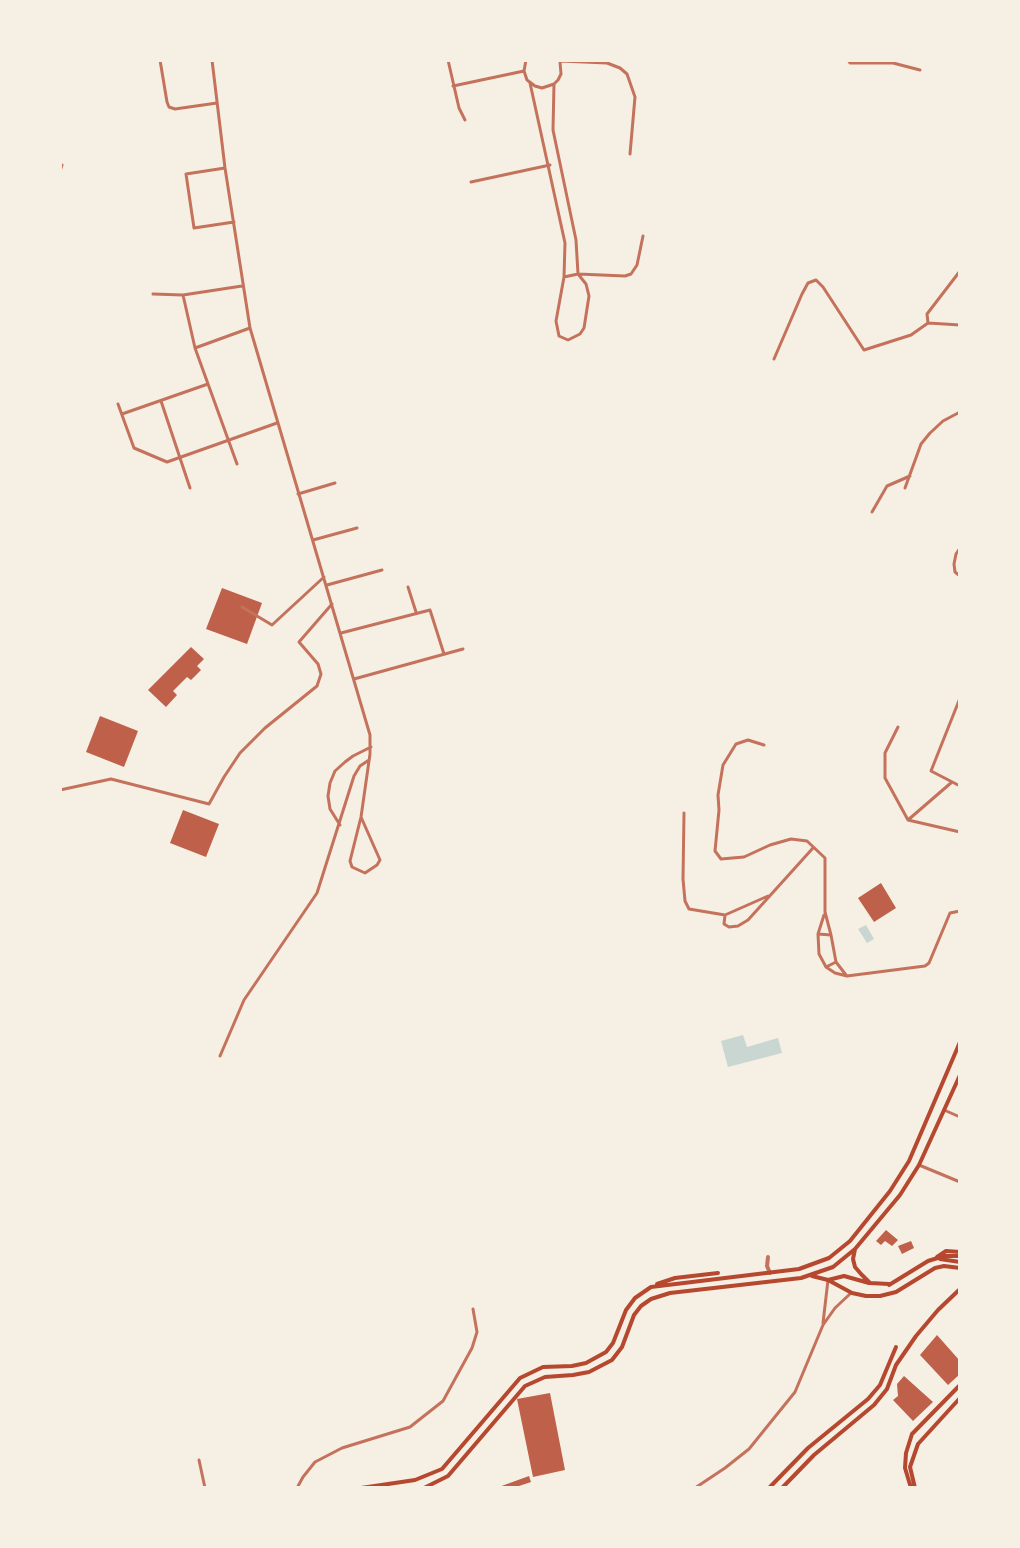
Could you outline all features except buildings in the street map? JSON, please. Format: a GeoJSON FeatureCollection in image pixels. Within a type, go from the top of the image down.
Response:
{"type":"FeatureCollection","features":[{"type":"Feature","properties":{"kind":"main road"},"geometry":{"type":"LineString","coordinates":[[651,1287],[799,1269],[822,1262],[850,1240],[890,1191],[909,1161],[960,1042]]}},
{"type":"Feature","properties":{"kind":"main road"},"geometry":{"type":"LineString","coordinates":[[424,1488],[448,1476],[525,1386],[545,1377],[573,1376],[590,1372],[612,1360],[622,1347],[634,1315],[651,1299],[670,1293],[811,1276],[833,1267],[855,1249],[900,1195],[919,1165],[960,1075]]}},
{"type":"Feature","properties":{"kind":"main road"},"geometry":{"type":"LineString","coordinates":[[855,1249],[853,1259],[855,1267],[870,1283]]}},
{"type":"Feature","properties":{"kind":"main road"},"geometry":{"type":"LineString","coordinates":[[936,1258],[946,1251],[960,1252]]}},
{"type":"Feature","properties":{"kind":"main road"},"geometry":{"type":"LineString","coordinates":[[828,1280],[844,1276],[870,1283],[889,1284],[921,1263],[936,1258],[960,1256]]}},
{"type":"Feature","properties":{"kind":"main road"},"geometry":{"type":"LineString","coordinates":[[936,1258],[960,1262]]}},
{"type":"Feature","properties":{"kind":"main road"},"geometry":{"type":"LineString","coordinates":[[811,1276],[828,1280],[852,1293],[873,1296],[891,1293],[935,1268],[944,1266],[960,1269]]}},
{"type":"Feature","properties":{"kind":"main road"},"geometry":{"type":"LineString","coordinates":[[361,1488],[415,1480],[442,1469],[520,1378],[543,1367],[586,1363],[606,1353],[613,1343],[626,1310],[635,1299],[651,1287],[675,1278],[718,1273]]}},
{"type":"Feature","properties":{"kind":"main road"},"geometry":{"type":"LineString","coordinates":[[782,1488],[814,1455],[874,1405],[887,1389],[896,1365],[916,1336],[960,1289]]}},
{"type":"Feature","properties":{"kind":"main road"},"geometry":{"type":"LineString","coordinates":[[769,1488],[808,1448],[868,1399],[880,1385],[896,1347]]}},
{"type":"Feature","properties":{"kind":"main road"},"geometry":{"type":"LineString","coordinates":[[913,1488],[905,1468],[906,1453],[912,1434],[960,1384]]}},
{"type":"Feature","properties":{"kind":"main road"},"geometry":{"type":"LineString","coordinates":[[913,1488],[910,1467],[918,1443],[960,1398]]}},
{"type":"Feature","properties":{"kind":"street"},"geometry":{"type":"LineString","coordinates":[[160,60],[166,102],[169,107],[175,109],[217,103]]}},
{"type":"Feature","properties":{"kind":"street"},"geometry":{"type":"LineString","coordinates":[[212,60],[225,168],[250,328],[370,735],[371,747],[361,817],[350,861],[352,867],[363,873],[368,872],[380,860],[361,817]]}},
{"type":"Feature","properties":{"kind":"street"},"geometry":{"type":"LineString","coordinates":[[448,60],[459,108],[465,120]]}},
{"type":"Feature","properties":{"kind":"street"},"geometry":{"type":"LineString","coordinates":[[526,60],[524,71],[530,83],[566,243],[564,277],[556,321],[559,336],[568,340],[580,334],[584,328],[589,297],[588,289],[578,274],[576,240],[553,130],[554,84],[561,74],[560,61],[607,63],[620,68],[627,74],[635,97],[630,154]]}},
{"type":"Feature","properties":{"kind":"street"},"geometry":{"type":"LineString","coordinates":[[848,60],[849,63],[893,63],[920,70]]}},
{"type":"Feature","properties":{"kind":"street"},"geometry":{"type":"LineString","coordinates":[[453,86],[524,71]]}},
{"type":"Feature","properties":{"kind":"street"},"geometry":{"type":"LineString","coordinates":[[530,83],[542,88],[554,84]]}},
{"type":"Feature","properties":{"kind":"street"},"geometry":{"type":"LineString","coordinates":[[60,171],[62,165]]}},
{"type":"Feature","properties":{"kind":"street"},"geometry":{"type":"LineString","coordinates":[[471,182],[550,165]]}},
{"type":"Feature","properties":{"kind":"street"},"geometry":{"type":"LineString","coordinates":[[225,168],[186,174],[194,228],[234,222]]}},
{"type":"Feature","properties":{"kind":"street"},"geometry":{"type":"LineString","coordinates":[[564,277],[578,274],[625,276],[631,274],[637,265],[643,236]]}},
{"type":"Feature","properties":{"kind":"street"},"geometry":{"type":"LineString","coordinates":[[928,323],[927,314],[960,271]]}},
{"type":"Feature","properties":{"kind":"street"},"geometry":{"type":"LineString","coordinates":[[774,359],[802,294],[808,283],[816,280],[823,287],[864,350],[912,335],[928,323],[960,325]]}},
{"type":"Feature","properties":{"kind":"street"},"geometry":{"type":"LineString","coordinates":[[153,294],[183,295],[242,286]]}},
{"type":"Feature","properties":{"kind":"street"},"geometry":{"type":"LineString","coordinates":[[183,295],[195,348],[237,464]]}},
{"type":"Feature","properties":{"kind":"street"},"geometry":{"type":"LineString","coordinates":[[195,348],[250,328]]}},
{"type":"Feature","properties":{"kind":"street"},"geometry":{"type":"LineString","coordinates":[[122,414],[208,384]]}},
{"type":"Feature","properties":{"kind":"street"},"geometry":{"type":"LineString","coordinates":[[161,401],[190,488]]}},
{"type":"Feature","properties":{"kind":"street"},"geometry":{"type":"LineString","coordinates":[[118,404],[134,448],[167,462],[277,423]]}},
{"type":"Feature","properties":{"kind":"street"},"geometry":{"type":"LineString","coordinates":[[905,488],[921,444],[943,421],[960,412]]}},
{"type":"Feature","properties":{"kind":"street"},"geometry":{"type":"LineString","coordinates":[[872,512],[887,486],[910,476]]}},
{"type":"Feature","properties":{"kind":"street"},"geometry":{"type":"LineString","coordinates":[[298,494],[335,483]]}},
{"type":"Feature","properties":{"kind":"street"},"geometry":{"type":"LineString","coordinates":[[313,540],[357,528]]}},
{"type":"Feature","properties":{"kind":"street"},"geometry":{"type":"LineString","coordinates":[[960,548],[954,564],[955,572],[960,576]]}},
{"type":"Feature","properties":{"kind":"street"},"geometry":{"type":"LineString","coordinates":[[327,585],[382,570]]}},
{"type":"Feature","properties":{"kind":"street"},"geometry":{"type":"LineString","coordinates":[[242,607],[272,625],[324,577]]}},
{"type":"Feature","properties":{"kind":"street"},"geometry":{"type":"LineString","coordinates":[[408,587],[416,612]]}},
{"type":"Feature","properties":{"kind":"street"},"geometry":{"type":"LineString","coordinates":[[60,790],[111,779],[209,804],[240,753],[265,728],[316,686],[321,674],[318,663],[299,642],[332,604]]}},
{"type":"Feature","properties":{"kind":"street"},"geometry":{"type":"LineString","coordinates":[[341,633],[426,610],[432,613],[444,654]]}},
{"type":"Feature","properties":{"kind":"street"},"geometry":{"type":"LineString","coordinates":[[354,679],[463,649]]}},
{"type":"Feature","properties":{"kind":"street"},"geometry":{"type":"LineString","coordinates":[[960,698],[931,771],[960,786]]}},
{"type":"Feature","properties":{"kind":"street"},"geometry":{"type":"LineString","coordinates":[[898,727],[885,753],[885,778],[908,820],[960,832]]}},
{"type":"Feature","properties":{"kind":"street"},"geometry":{"type":"LineString","coordinates":[[764,745],[748,740],[736,744],[723,765],[718,795],[719,810],[715,851],[721,859],[744,857],[770,845],[791,839],[807,841],[825,858],[825,912],[836,962],[847,976]]}},
{"type":"Feature","properties":{"kind":"street"},"geometry":{"type":"LineString","coordinates":[[340,825],[330,808],[328,796],[330,783],[335,771],[345,762],[371,747]]}},
{"type":"Feature","properties":{"kind":"street"},"geometry":{"type":"LineString","coordinates":[[220,1056],[244,1000],[317,893],[354,776],[360,766],[369,760]]}},
{"type":"Feature","properties":{"kind":"street"},"geometry":{"type":"LineString","coordinates":[[908,820],[952,782]]}},
{"type":"Feature","properties":{"kind":"street"},"geometry":{"type":"LineString","coordinates":[[684,813],[683,879],[686,906],[689,909],[725,915],[768,896]]}},
{"type":"Feature","properties":{"kind":"street"},"geometry":{"type":"LineString","coordinates":[[725,915],[724,924],[729,927],[738,926],[748,920],[813,847]]}},
{"type":"Feature","properties":{"kind":"street"},"geometry":{"type":"LineString","coordinates":[[825,912],[818,934],[819,954],[826,967],[835,973],[847,976],[925,966],[929,963],[950,913],[960,911]]}},
{"type":"Feature","properties":{"kind":"street"},"geometry":{"type":"LineString","coordinates":[[818,934],[831,935]]}},
{"type":"Feature","properties":{"kind":"street"},"geometry":{"type":"LineString","coordinates":[[826,967],[836,962]]}},
{"type":"Feature","properties":{"kind":"street"},"geometry":{"type":"LineString","coordinates":[[944,1110],[960,1116]]}},
{"type":"Feature","properties":{"kind":"street"},"geometry":{"type":"LineString","coordinates":[[919,1165],[960,1182]]}},
{"type":"Feature","properties":{"kind":"street"},"geometry":{"type":"LineString","coordinates":[[768,1257],[767,1266],[770,1273]]}},
{"type":"Feature","properties":{"kind":"street"},"geometry":{"type":"LineString","coordinates":[[695,1488],[750,1449],[795,1392],[822,1325],[828,1280]]}},
{"type":"Feature","properties":{"kind":"street"},"geometry":{"type":"LineString","coordinates":[[822,1325],[835,1308],[852,1293]]}},
{"type":"Feature","properties":{"kind":"street"},"geometry":{"type":"LineString","coordinates":[[297,1488],[315,1462],[342,1448],[410,1427],[443,1401],[472,1348],[477,1332],[473,1309]]}},
{"type":"Feature","properties":{"kind":"street"},"geometry":{"type":"LineString","coordinates":[[199,1460],[205,1488]]}},
{"type":"Feature","properties":{"kind":"shaded area"},"geometry":{"type":"Polygon","coordinates":[[[866,925],[874,939],[867,943],[858,929],[866,925]]]}},
{"type":"Feature","properties":{"kind":"shaded area"},"geometry":{"type":"Polygon","coordinates":[[[743,1035],[747,1047],[778,1038],[782,1053],[728,1067],[721,1041],[743,1035]]]}}]}
